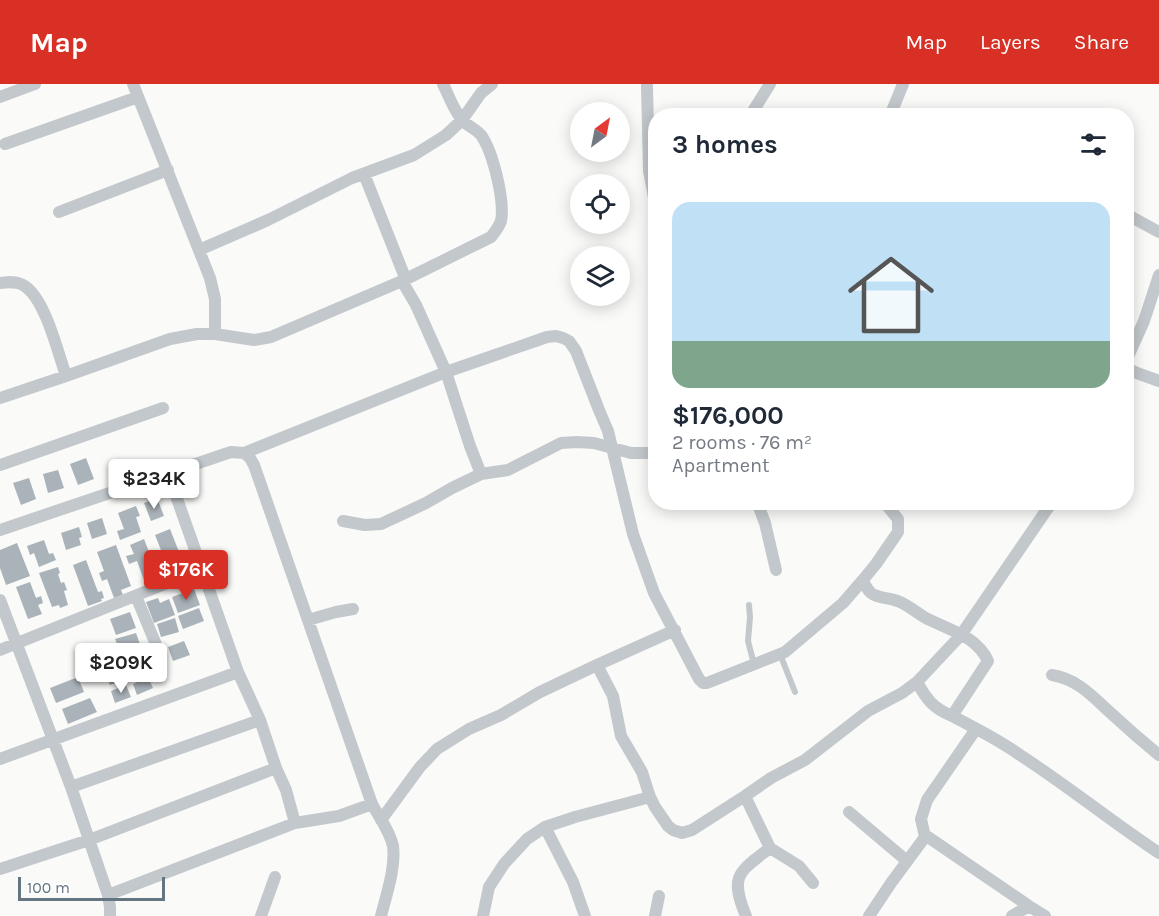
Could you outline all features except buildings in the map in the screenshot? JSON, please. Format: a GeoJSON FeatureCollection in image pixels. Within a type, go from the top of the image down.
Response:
{"type":"FeatureCollection","features":[{"type":"Feature","properties":{"kind":"street"},"geometry":{"type":"LineString","coordinates":[[0,97],[35,84]]}},
{"type":"Feature","properties":{"kind":"street"},"geometry":{"type":"LineString","coordinates":[[133,84],[210,278],[215,299],[216,334]]}},
{"type":"Feature","properties":{"kind":"street"},"geometry":{"type":"LineString","coordinates":[[0,398],[170,339],[197,334],[216,334],[254,340],[271,337],[404,281],[491,237],[500,225],[501,196],[489,150],[481,135],[462,120],[443,84]]}},
{"type":"Feature","properties":{"kind":"street"},"geometry":{"type":"LineString","coordinates":[[200,250],[268,220],[352,178],[414,155],[446,135],[462,120],[481,93],[492,84]]}},
{"type":"Feature","properties":{"kind":"street"},"geometry":{"type":"LineString","coordinates":[[755,108],[770,84]]}},
{"type":"Feature","properties":{"kind":"street"},"geometry":{"type":"LineString","coordinates":[[893,108],[903,84]]}},
{"type":"Feature","properties":{"kind":"street"},"geometry":{"type":"LineString","coordinates":[[646,86],[648,108]]}},
{"type":"Feature","properties":{"kind":"street"},"geometry":{"type":"LineString","coordinates":[[4,144],[138,97]]}},
{"type":"Feature","properties":{"kind":"street"},"geometry":{"type":"LineString","coordinates":[[59,212],[168,170]]}},
{"type":"Feature","properties":{"kind":"street"},"geometry":{"type":"LineString","coordinates":[[364,174],[404,281],[446,372],[470,446],[482,474]]}},
{"type":"Feature","properties":{"kind":"street"},"geometry":{"type":"LineString","coordinates":[[1134,218],[1159,232]]}},
{"type":"Feature","properties":{"kind":"street"},"geometry":{"type":"LineString","coordinates":[[1134,343],[1159,275]]}},
{"type":"Feature","properties":{"kind":"street"},"geometry":{"type":"LineString","coordinates":[[0,283],[10,282],[23,285],[42,306],[66,376]]}},
{"type":"Feature","properties":{"kind":"street"},"geometry":{"type":"LineString","coordinates":[[0,530],[231,452],[243,453],[446,372],[547,337],[556,336],[569,341],[576,351],[608,431],[633,534],[654,593],[703,683],[785,652],[843,603],[876,564],[898,532],[898,519],[891,510]]}},
{"type":"Feature","properties":{"kind":"street"},"geometry":{"type":"LineString","coordinates":[[1134,372],[1159,381]]}},
{"type":"Feature","properties":{"kind":"street"},"geometry":{"type":"LineString","coordinates":[[0,465],[163,408]]}},
{"type":"Feature","properties":{"kind":"street"},"geometry":{"type":"LineString","coordinates":[[344,521],[365,525],[381,524],[482,474],[508,470],[561,443],[594,443],[631,453],[648,453]]}},
{"type":"Feature","properties":{"kind":"street"},"geometry":{"type":"LineString","coordinates":[[243,453],[254,465],[372,804],[393,845],[393,861],[381,916]]}},
{"type":"Feature","properties":{"kind":"street"},"geometry":{"type":"LineString","coordinates":[[168,473],[238,672],[260,720],[286,790],[295,823]]}},
{"type":"Feature","properties":{"kind":"street"},"geometry":{"type":"LineString","coordinates":[[760,510],[776,570]]}},
{"type":"Feature","properties":{"kind":"street"},"geometry":{"type":"LineString","coordinates":[[597,665],[613,696],[621,736],[642,772],[650,797],[668,826],[673,830],[682,833],[692,830],[771,778],[805,760],[868,711],[918,682],[961,634],[1046,510]]}},
{"type":"Feature","properties":{"kind":"street"},"geometry":{"type":"LineString","coordinates":[[0,650],[202,569]]}},
{"type":"Feature","properties":{"kind":"street"},"geometry":{"type":"LineString","coordinates":[[862,581],[870,593],[901,602],[925,617],[961,634],[984,652],[988,661],[952,716]]}},
{"type":"Feature","properties":{"kind":"street"},"geometry":{"type":"LineString","coordinates":[[136,596],[157,647]]}},
{"type":"Feature","properties":{"kind":"street"},"geometry":{"type":"LineString","coordinates":[[0,600],[71,787],[108,895],[110,916]]}},
{"type":"Feature","properties":{"kind":"street"},"geometry":{"type":"LineString","coordinates":[[308,620],[353,609]]}},
{"type":"Feature","properties":{"kind":"street"},"geometry":{"type":"LineString","coordinates":[[381,820],[420,767],[437,749],[469,729],[501,715],[540,692],[675,630]]}},
{"type":"Feature","properties":{"kind":"street"},"geometry":{"type":"LineString","coordinates":[[0,759],[238,672]]}},
{"type":"Feature","properties":{"kind":"street"},"geometry":{"type":"LineString","coordinates":[[1052,675],[1062,676],[1076,683],[1159,755]]}},
{"type":"Feature","properties":{"kind":"street"},"geometry":{"type":"LineString","coordinates":[[918,682],[930,703],[940,711],[1020,754],[1159,854]]}},
{"type":"Feature","properties":{"kind":"street"},"geometry":{"type":"LineString","coordinates":[[71,787],[260,720]]}},
{"type":"Feature","properties":{"kind":"street"},"geometry":{"type":"LineString","coordinates":[[869,916],[925,837],[921,819],[927,800],[976,729]]}},
{"type":"Feature","properties":{"kind":"street"},"geometry":{"type":"LineString","coordinates":[[0,869],[89,840],[276,768]]}},
{"type":"Feature","properties":{"kind":"street"},"geometry":{"type":"LineString","coordinates":[[745,796],[770,848],[799,866],[813,883]]}},
{"type":"Feature","properties":{"kind":"street"},"geometry":{"type":"LineString","coordinates":[[483,916],[489,887],[504,864],[527,839],[545,827],[650,797]]}},
{"type":"Feature","properties":{"kind":"street"},"geometry":{"type":"LineString","coordinates":[[108,895],[295,823],[339,816],[372,804]]}},
{"type":"Feature","properties":{"kind":"street"},"geometry":{"type":"LineString","coordinates":[[849,812],[907,861]]}},
{"type":"Feature","properties":{"kind":"street"},"geometry":{"type":"LineString","coordinates":[[545,827],[573,882],[585,916]]}},
{"type":"Feature","properties":{"kind":"street"},"geometry":{"type":"LineString","coordinates":[[925,837],[1045,916]]}},
{"type":"Feature","properties":{"kind":"street"},"geometry":{"type":"LineString","coordinates":[[746,916],[738,887],[738,877],[744,868],[770,848]]}},
{"type":"Feature","properties":{"kind":"street"},"geometry":{"type":"LineString","coordinates":[[261,916],[275,877]]}},
{"type":"Feature","properties":{"kind":"street"},"geometry":{"type":"LineString","coordinates":[[655,916],[659,896]]}},
{"type":"Feature","properties":{"kind":"street"},"geometry":{"type":"LineString","coordinates":[[1012,916],[1029,906]]}},
{"type":"Feature","properties":{"kind":"lane"},"geometry":{"type":"LineString","coordinates":[[749,605],[748,641],[754,664]]}},
{"type":"Feature","properties":{"kind":"lane"},"geometry":{"type":"LineString","coordinates":[[780,654],[795,692]]}}]}
